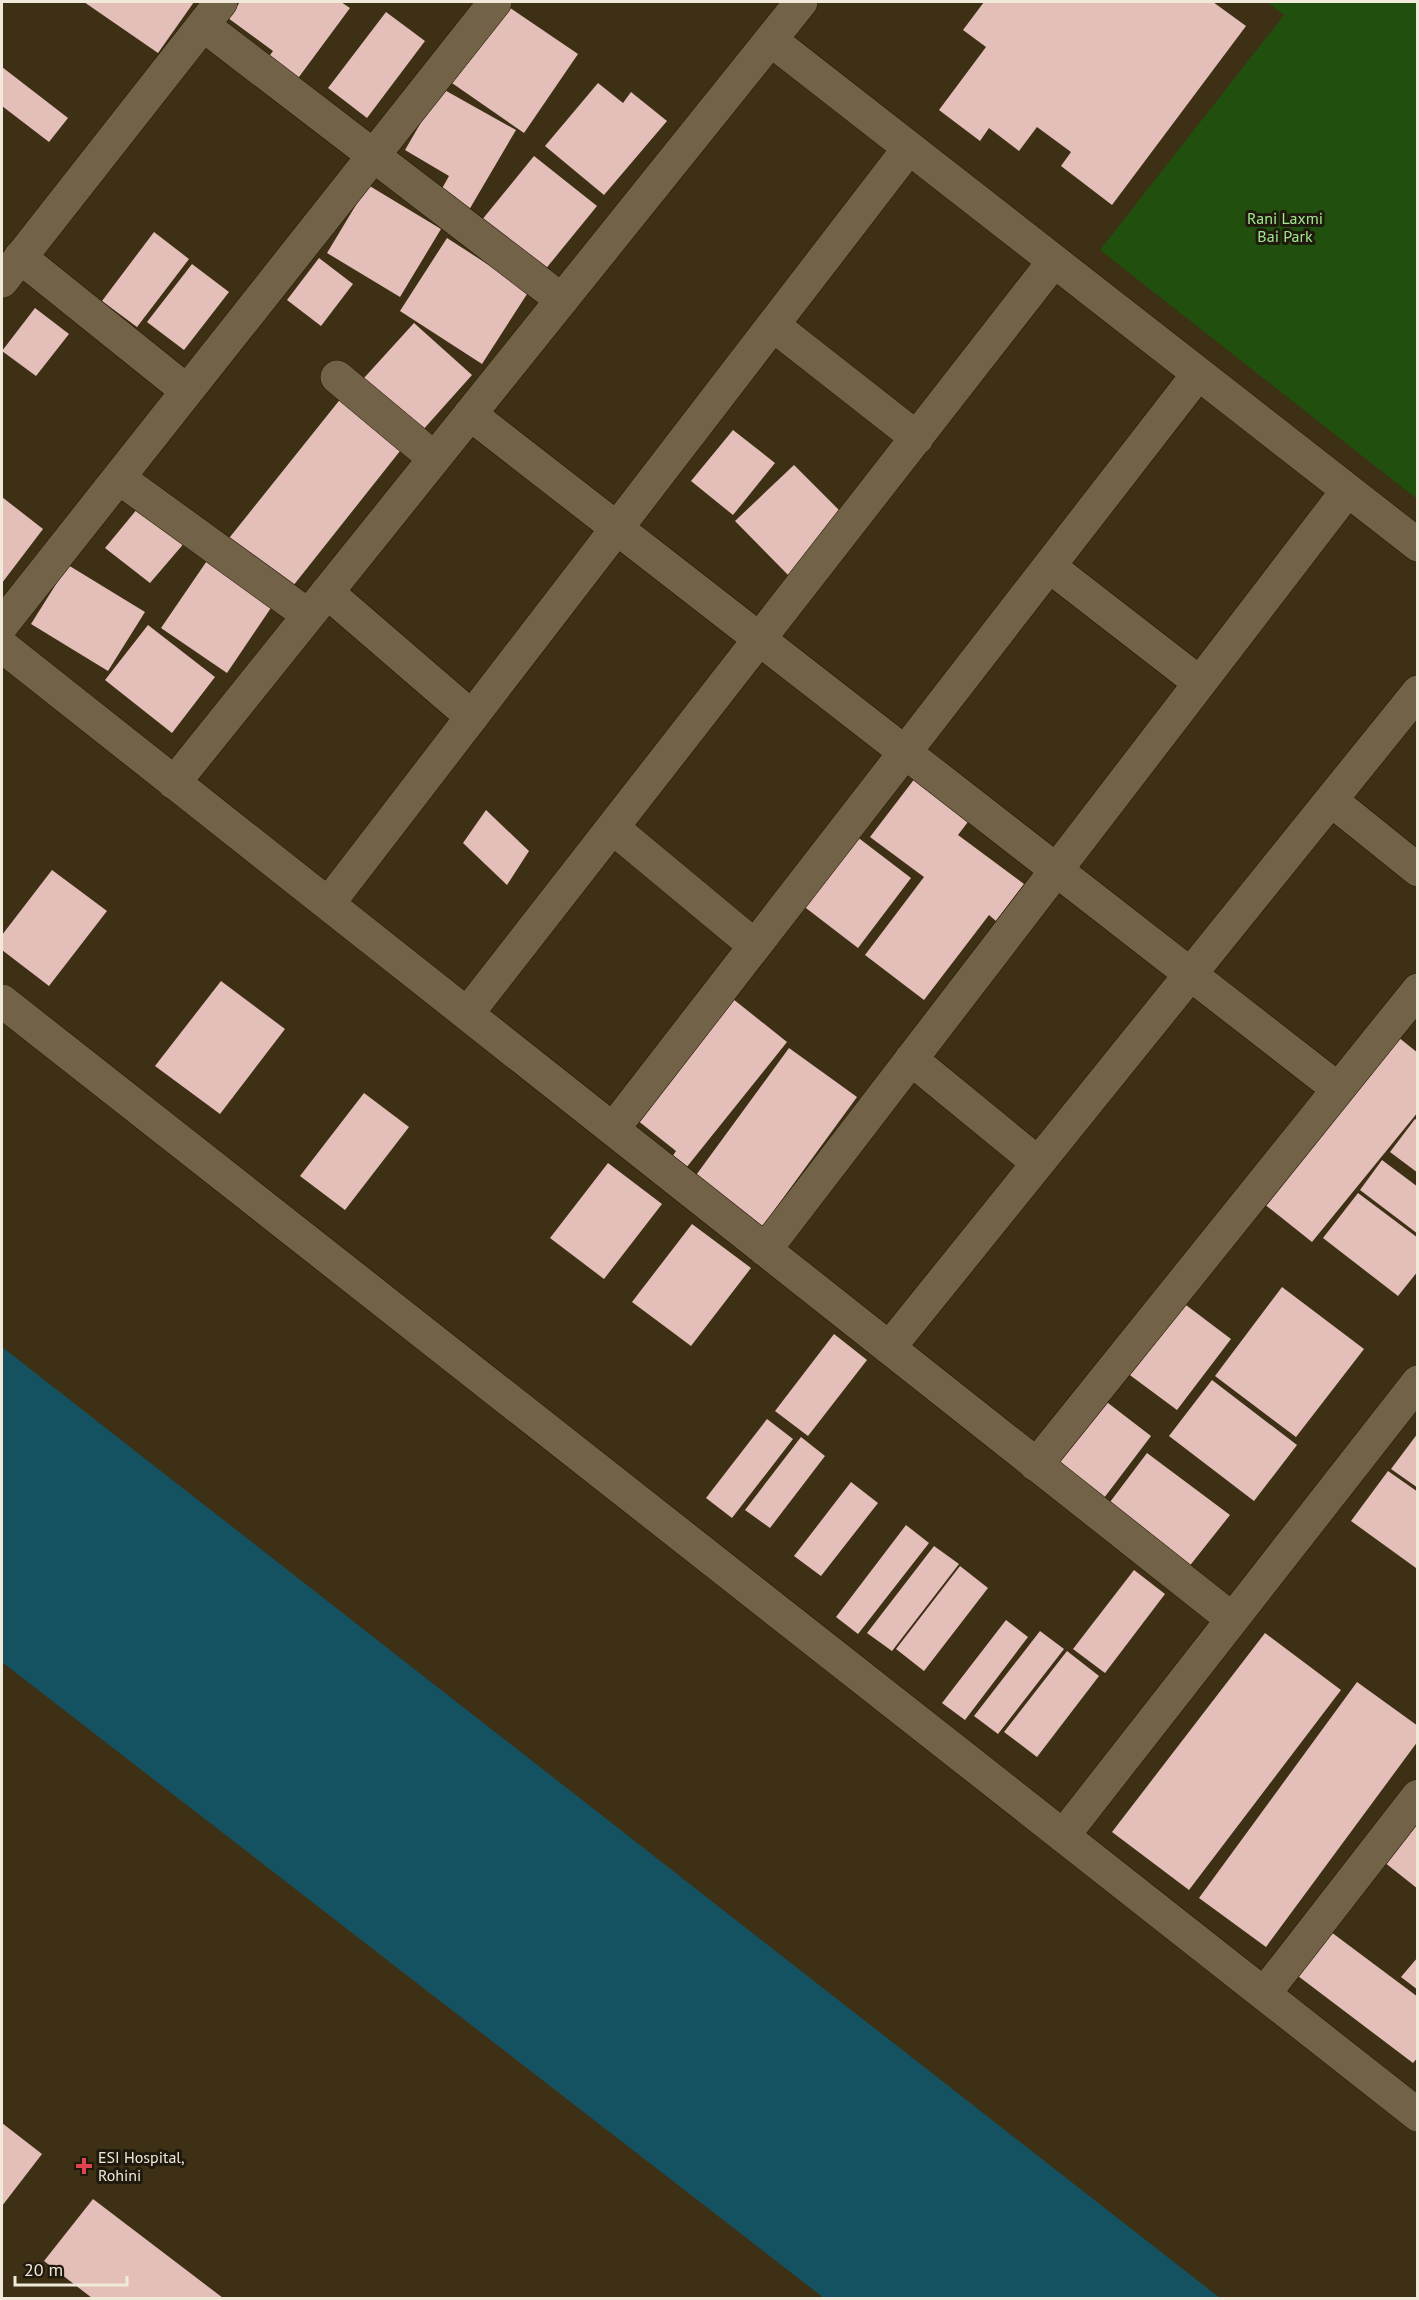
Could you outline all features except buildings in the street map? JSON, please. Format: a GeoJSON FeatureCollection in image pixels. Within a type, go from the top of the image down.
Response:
{"type":"FeatureCollection","features":[{"type":"Feature","properties":{"kind":"street"},"geometry":{"type":"LineString","coordinates":[[2,625],[495,2]]}},
{"type":"Feature","properties":{"kind":"street"},"geometry":{"type":"LineString","coordinates":[[174,783],[801,2]]}},
{"type":"Feature","properties":{"kind":"street"},"geometry":{"type":"LineString","coordinates":[[187,391],[11,269],[212,13],[374,155],[562,300]]}},
{"type":"Feature","properties":{"kind":"street"},"geometry":{"type":"LineString","coordinates":[[771,40],[1418,545]]}},
{"type":"Feature","properties":{"kind":"street"},"geometry":{"type":"LineString","coordinates":[[328,904],[909,148]]}},
{"type":"Feature","properties":{"kind":"street"},"geometry":{"type":"LineString","coordinates":[[467,1014],[1054,261]]}},
{"type":"Feature","properties":{"kind":"street"},"geometry":{"type":"LineString","coordinates":[[773,324],[917,438]]}},
{"type":"Feature","properties":{"kind":"street"},"geometry":{"type":"LineString","coordinates":[[613,1130],[1198,374]]}},
{"type":"Feature","properties":{"kind":"street"},"geometry":{"type":"LineString","coordinates":[[337,377],[434,458]]}},
{"type":"Feature","properties":{"kind":"street"},"geometry":{"type":"LineString","coordinates":[[470,414],[1338,1089]]}},
{"type":"Feature","properties":{"kind":"street"},"geometry":{"type":"LineString","coordinates":[[119,478],[318,603],[472,717]]}},
{"type":"Feature","properties":{"kind":"street"},"geometry":{"type":"LineString","coordinates":[[765,1250],[1347,491]]}},
{"type":"Feature","properties":{"kind":"street"},"geometry":{"type":"LineString","coordinates":[[1049,566],[1200,683]]}},
{"type":"Feature","properties":{"kind":"street"},"geometry":{"type":"LineString","coordinates":[[2,646],[1232,1620]]}},
{"type":"Feature","properties":{"kind":"street"},"geometry":{"type":"LineString","coordinates":[[889,1348],[1418,692]]}},
{"type":"Feature","properties":{"kind":"street"},"geometry":{"type":"LineString","coordinates":[[1331,800],[1418,870]]}},
{"type":"Feature","properties":{"kind":"street"},"geometry":{"type":"LineString","coordinates":[[613,828],[755,946]]}},
{"type":"Feature","properties":{"kind":"street"},"geometry":{"type":"LineString","coordinates":[[1036,1465],[1418,990]]}},
{"type":"Feature","properties":{"kind":"street"},"geometry":{"type":"LineString","coordinates":[[2,1001],[1264,1994],[1413,2101]]}},
{"type":"Feature","properties":{"kind":"street"},"geometry":{"type":"LineString","coordinates":[[911,1059],[1038,1163]]}},
{"type":"Feature","properties":{"kind":"street"},"geometry":{"type":"LineString","coordinates":[[1063,1836],[1418,1382]]}},
{"type":"Feature","properties":{"kind":"street"},"geometry":{"type":"LineString","coordinates":[[1264,1994],[1417,1797]]}},
{"type":"Feature","properties":{"kind":"green space","name":"Rani Laxmi Bai Park"},"geometry":{"type":"Polygon","coordinates":[[[1267,2],[1417,2],[1417,499],[1100,250],[1284,15],[1267,2]]]}},
{"type":"Feature","properties":{"kind":"water"},"geometry":{"type":"Polygon","coordinates":[[[2,1347],[1220,2298],[824,2298],[2,1662],[2,1347]]]}},
{"type":"Feature","properties":{"kind":"place","name":"ESI Hospital, Rohini"},"geometry":{"type":"Point","coordinates":[84,2166]}}]}
